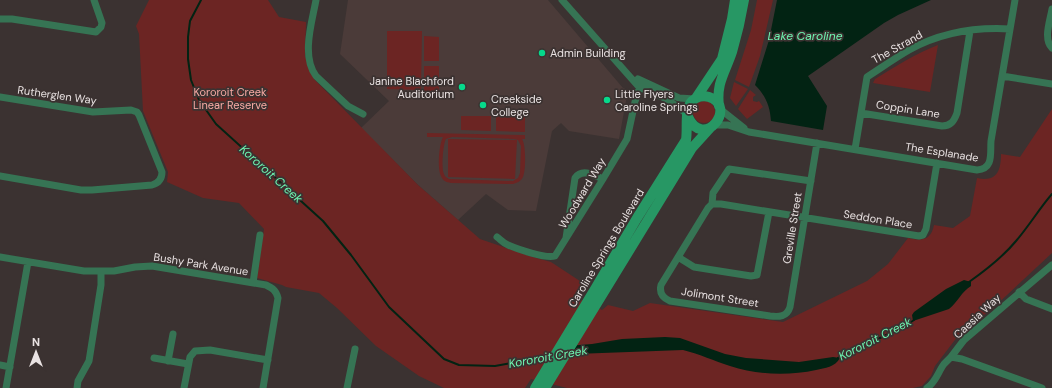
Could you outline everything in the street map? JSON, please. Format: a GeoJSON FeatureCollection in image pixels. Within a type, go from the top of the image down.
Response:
{"type":"FeatureCollection","features":[{"type":"Feature","properties":{"kind":"main road"},"geometry":{"type":"LineString","coordinates":[[735,0],[722,59],[689,106],[687,116],[690,122],[700,129],[713,126],[719,118],[719,86],[732,52],[744,0]]}},
{"type":"Feature","properties":{"kind":"main road"},"geometry":{"type":"LineString","coordinates":[[695,98],[707,96],[712,98],[719,108]]}},
{"type":"Feature","properties":{"kind":"main road","name":"Caroline Springs Boulevard"},"geometry":{"type":"LineString","coordinates":[[540,385],[575,322],[671,162],[686,140],[688,133],[687,116]]}},
{"type":"Feature","properties":{"kind":"main road","name":"Caroline Springs Boulevard"},"geometry":{"type":"LineString","coordinates":[[540,385],[552,377],[586,320],[648,223],[692,148],[713,126]]}},
{"type":"Feature","properties":{"kind":"street"},"geometry":{"type":"LineString","coordinates":[[0,19],[12,19],[96,32],[102,24],[94,0]]}},
{"type":"Feature","properties":{"kind":"street"},"geometry":{"type":"LineString","coordinates":[[316,0],[308,54],[313,71],[316,76],[348,106],[363,114]]}},
{"type":"Feature","properties":{"kind":"street"},"geometry":{"type":"LineString","coordinates":[[562,0],[629,75],[640,84],[667,99],[687,116]]}},
{"type":"Feature","properties":{"kind":"street","name":"The Esplanade"},"geometry":{"type":"LineString","coordinates":[[713,126],[728,125],[749,132],[982,170],[987,167],[991,156],[991,141],[1015,0]]}},
{"type":"Feature","properties":{"kind":"street"},"geometry":{"type":"LineString","coordinates":[[1052,9],[1047,38],[1048,44],[1052,48]]}},
{"type":"Feature","properties":{"kind":"street"},"geometry":{"type":"LineString","coordinates":[[0,13],[12,19]]}},
{"type":"Feature","properties":{"kind":"street","name":"The Strand"},"geometry":{"type":"LineString","coordinates":[[855,149],[868,77],[909,50],[947,35],[984,29],[1010,29]]}},
{"type":"Feature","properties":{"kind":"street","name":"Coppin Lane"},"geometry":{"type":"LineString","coordinates":[[861,113],[942,126],[952,124],[957,113],[970,31]]}},
{"type":"Feature","properties":{"kind":"street"},"geometry":{"type":"LineString","coordinates":[[1002,76],[1052,84]]}},
{"type":"Feature","properties":{"kind":"street"},"geometry":{"type":"LineString","coordinates":[[640,84],[679,98],[695,98]]}},
{"type":"Feature","properties":{"kind":"street","name":"Woodward Way"},"geometry":{"type":"LineString","coordinates":[[497,237],[508,245],[551,257],[555,256],[627,139],[640,84]]}},
{"type":"Feature","properties":{"kind":"street","name":"Rutherglen Way"},"geometry":{"type":"LineString","coordinates":[[0,97],[93,112],[134,111],[140,115],[162,172],[162,176],[158,182],[152,185],[92,190],[81,190],[0,176]]}},
{"type":"Feature","properties":{"kind":"street","name":"The Esplanade"},"geometry":{"type":"LineString","coordinates":[[719,108],[737,124],[749,132]]}},
{"type":"Feature","properties":{"kind":"street","name":"Greville Street"},"geometry":{"type":"LineString","coordinates":[[786,314],[790,307],[817,143]]}},
{"type":"Feature","properties":{"kind":"street","name":"Seddon Place"},"geometry":{"type":"LineString","coordinates":[[805,218],[915,236],[923,235],[926,229],[937,163]]}},
{"type":"Feature","properties":{"kind":"street"},"geometry":{"type":"LineString","coordinates":[[769,212],[757,276],[694,266],[678,257],[708,208],[712,204],[713,193],[729,169],[811,181]]}},
{"type":"Feature","properties":{"kind":"street"},"geometry":{"type":"LineString","coordinates":[[566,240],[575,178],[582,172],[592,174],[603,179]]}},
{"type":"Feature","properties":{"kind":"street"},"geometry":{"type":"LineString","coordinates":[[712,204],[721,204],[805,218]]}},
{"type":"Feature","properties":{"kind":"street"},"geometry":{"type":"LineString","coordinates":[[253,283],[260,235]]}},
{"type":"Feature","properties":{"kind":"street","name":"Bushy Park Avenue"},"geometry":{"type":"LineString","coordinates":[[0,257],[84,272],[114,271],[135,267],[152,266],[270,287],[277,294],[277,302],[263,388]]}},
{"type":"Feature","properties":{"kind":"street","name":"Jolimont Street"},"geometry":{"type":"LineString","coordinates":[[678,257],[661,286],[660,291],[663,297],[670,301],[778,317],[786,314]]}},
{"type":"Feature","properties":{"kind":"street"},"geometry":{"type":"LineString","coordinates":[[6,388],[28,262]]}},
{"type":"Feature","properties":{"kind":"street","name":"Caesia Way"},"geometry":{"type":"LineString","coordinates":[[927,388],[939,374],[943,365],[964,340],[1052,265]]}},
{"type":"Feature","properties":{"kind":"street"},"geometry":{"type":"LineString","coordinates":[[77,388],[78,381],[89,361],[101,285],[101,272]]}},
{"type":"Feature","properties":{"kind":"street"},"geometry":{"type":"LineString","coordinates":[[1019,292],[1026,299],[1052,309]]}},
{"type":"Feature","properties":{"kind":"street"},"geometry":{"type":"LineString","coordinates":[[168,361],[173,334]]}},
{"type":"Feature","properties":{"kind":"street"},"geometry":{"type":"LineString","coordinates":[[347,388],[355,349]]}},
{"type":"Feature","properties":{"kind":"street"},"geometry":{"type":"LineString","coordinates":[[184,388],[190,357],[195,351],[200,350],[268,360]]}},
{"type":"Feature","properties":{"kind":"street"},"geometry":{"type":"LineString","coordinates":[[951,357],[962,359],[1042,388]]}},
{"type":"Feature","properties":{"kind":"street"},"geometry":{"type":"LineString","coordinates":[[154,358],[188,364]]}},
{"type":"Feature","properties":{"kind":"street"},"geometry":{"type":"LineString","coordinates":[[0,365],[10,367]]}},
{"type":"Feature","properties":{"kind":"shaded area","name":"Creekside College"},"geometry":{"type":"Polygon","coordinates":[[[348,0],[548,0],[623,88],[628,90],[619,139],[569,131],[561,123],[552,131],[536,211],[508,210],[486,194],[458,220],[418,185],[361,128],[389,101],[340,54],[348,0]]]}},
{"type":"Feature","properties":{"kind":"green space","name":"Kororoit Creek Linear Reserve"},"geometry":{"type":"Polygon","coordinates":[[[149,0],[268,0],[279,17],[306,22],[305,56],[314,79],[418,185],[480,239],[551,262],[586,285],[578,298],[602,310],[608,305],[633,311],[650,303],[783,322],[867,281],[888,264],[908,238],[925,239],[933,230],[934,225],[953,228],[970,216],[977,178],[989,178],[996,174],[1000,166],[1001,154],[1020,157],[1052,109],[1052,253],[992,309],[961,332],[935,366],[931,376],[922,386],[913,388],[567,388],[531,379],[525,388],[444,388],[419,376],[376,346],[337,308],[319,293],[286,287],[257,278],[264,229],[239,203],[203,198],[167,182],[168,172],[143,111],[139,34],[136,26],[149,0]]]}},
{"type":"Feature","properties":{"kind":"green space"},"geometry":{"type":"Polygon","coordinates":[[[757,0],[773,0],[760,56],[749,87],[735,80],[751,30],[757,0]]]}},
{"type":"Feature","properties":{"kind":"green space"},"geometry":{"type":"Polygon","coordinates":[[[387,31],[422,31],[421,90],[387,89],[387,31]]]}},
{"type":"Feature","properties":{"kind":"green space"},"geometry":{"type":"Polygon","coordinates":[[[424,36],[439,37],[439,61],[424,61],[424,36]]]}},
{"type":"Feature","properties":{"kind":"green space"},"geometry":{"type":"Polygon","coordinates":[[[938,45],[930,92],[873,83],[875,79],[898,65],[921,52],[938,45]]]}},
{"type":"Feature","properties":{"kind":"green space"},"geometry":{"type":"Polygon","coordinates":[[[424,66],[439,66],[439,94],[424,94],[424,66]]]}},
{"type":"Feature","properties":{"kind":"green space"},"geometry":{"type":"Polygon","coordinates":[[[734,82],[748,89],[736,106],[730,98],[734,82]]]}},
{"type":"Feature","properties":{"kind":"green space"},"geometry":{"type":"Polygon","coordinates":[[[750,90],[756,95],[753,97],[753,101],[759,101],[763,107],[747,119],[738,109],[750,90]]]}},
{"type":"Feature","properties":{"kind":"green space"},"geometry":{"type":"Polygon","coordinates":[[[704,101],[712,104],[715,112],[712,120],[704,123],[696,120],[693,112],[696,104],[704,101]]]}},
{"type":"Feature","properties":{"kind":"green space"},"geometry":{"type":"Polygon","coordinates":[[[461,116],[491,116],[491,131],[461,130],[461,116]]]}},
{"type":"Feature","properties":{"kind":"green space"},"geometry":{"type":"Polygon","coordinates":[[[496,116],[525,117],[525,132],[496,131],[496,116]]]}},
{"type":"Feature","properties":{"kind":"green space"},"geometry":{"type":"Polygon","coordinates":[[[427,133],[525,135],[525,139],[522,139],[525,158],[523,177],[519,182],[513,184],[446,182],[442,178],[439,168],[443,137],[427,137],[427,133]],[[452,137],[446,139],[443,162],[443,171],[445,176],[449,179],[513,181],[518,178],[520,173],[521,146],[518,140],[452,137]]]}},
{"type":"Feature","properties":{"kind":"green space"},"geometry":{"type":"Polygon","coordinates":[[[448,139],[517,140],[515,179],[448,177],[448,139]]]}},
{"type":"Feature","properties":{"kind":"water","name":"Lake Caroline"},"geometry":{"type":"Polygon","coordinates":[[[777,0],[931,0],[884,23],[808,76],[827,106],[823,130],[771,121],[767,102],[755,85],[769,40],[777,0]]]}},
{"type":"Feature","properties":{"kind":"water"},"geometry":{"type":"Polygon","coordinates":[[[964,280],[971,282],[971,286],[949,309],[913,321],[912,315],[914,312],[946,289],[964,280]]]}},
{"type":"Feature","properties":{"kind":"water"},"geometry":{"type":"Polygon","coordinates":[[[665,337],[680,338],[725,354],[746,358],[799,362],[833,357],[840,358],[830,367],[823,369],[773,374],[741,369],[683,350],[569,354],[567,346],[622,339],[665,337]]]}},
{"type":"Feature","properties":{"kind":"waterway","name":"Kororoit Creek"},"geometry":{"type":"LineString","coordinates":[[201,0],[190,21],[188,37],[188,59],[191,80],[199,100],[216,124],[323,221],[351,255],[389,307],[444,359],[459,365],[495,366],[550,356]]}},
{"type":"Feature","properties":{"kind":"waterway","name":"Kororoit Creek"},"geometry":{"type":"LineString","coordinates":[[969,282],[982,273],[1011,247],[1052,194]]}},
{"type":"Feature","properties":{"kind":"waterway","name":"Kororoit Creek"},"geometry":{"type":"LineString","coordinates":[[838,358],[905,326],[914,320]]}},
{"type":"Feature","properties":{"kind":"place","name":"Admin Building"},"geometry":{"type":"Point","coordinates":[542,53]}},
{"type":"Feature","properties":{"kind":"place","name":"Janine Blachford Auditorium"},"geometry":{"type":"Point","coordinates":[462,87]}},
{"type":"Feature","properties":{"kind":"place","name":"Little Flyers Caroline Springs"},"geometry":{"type":"Point","coordinates":[607,100]}},
{"type":"Feature","properties":{"kind":"place","name":"Creekside College"},"geometry":{"type":"Point","coordinates":[483,105]}}]}
